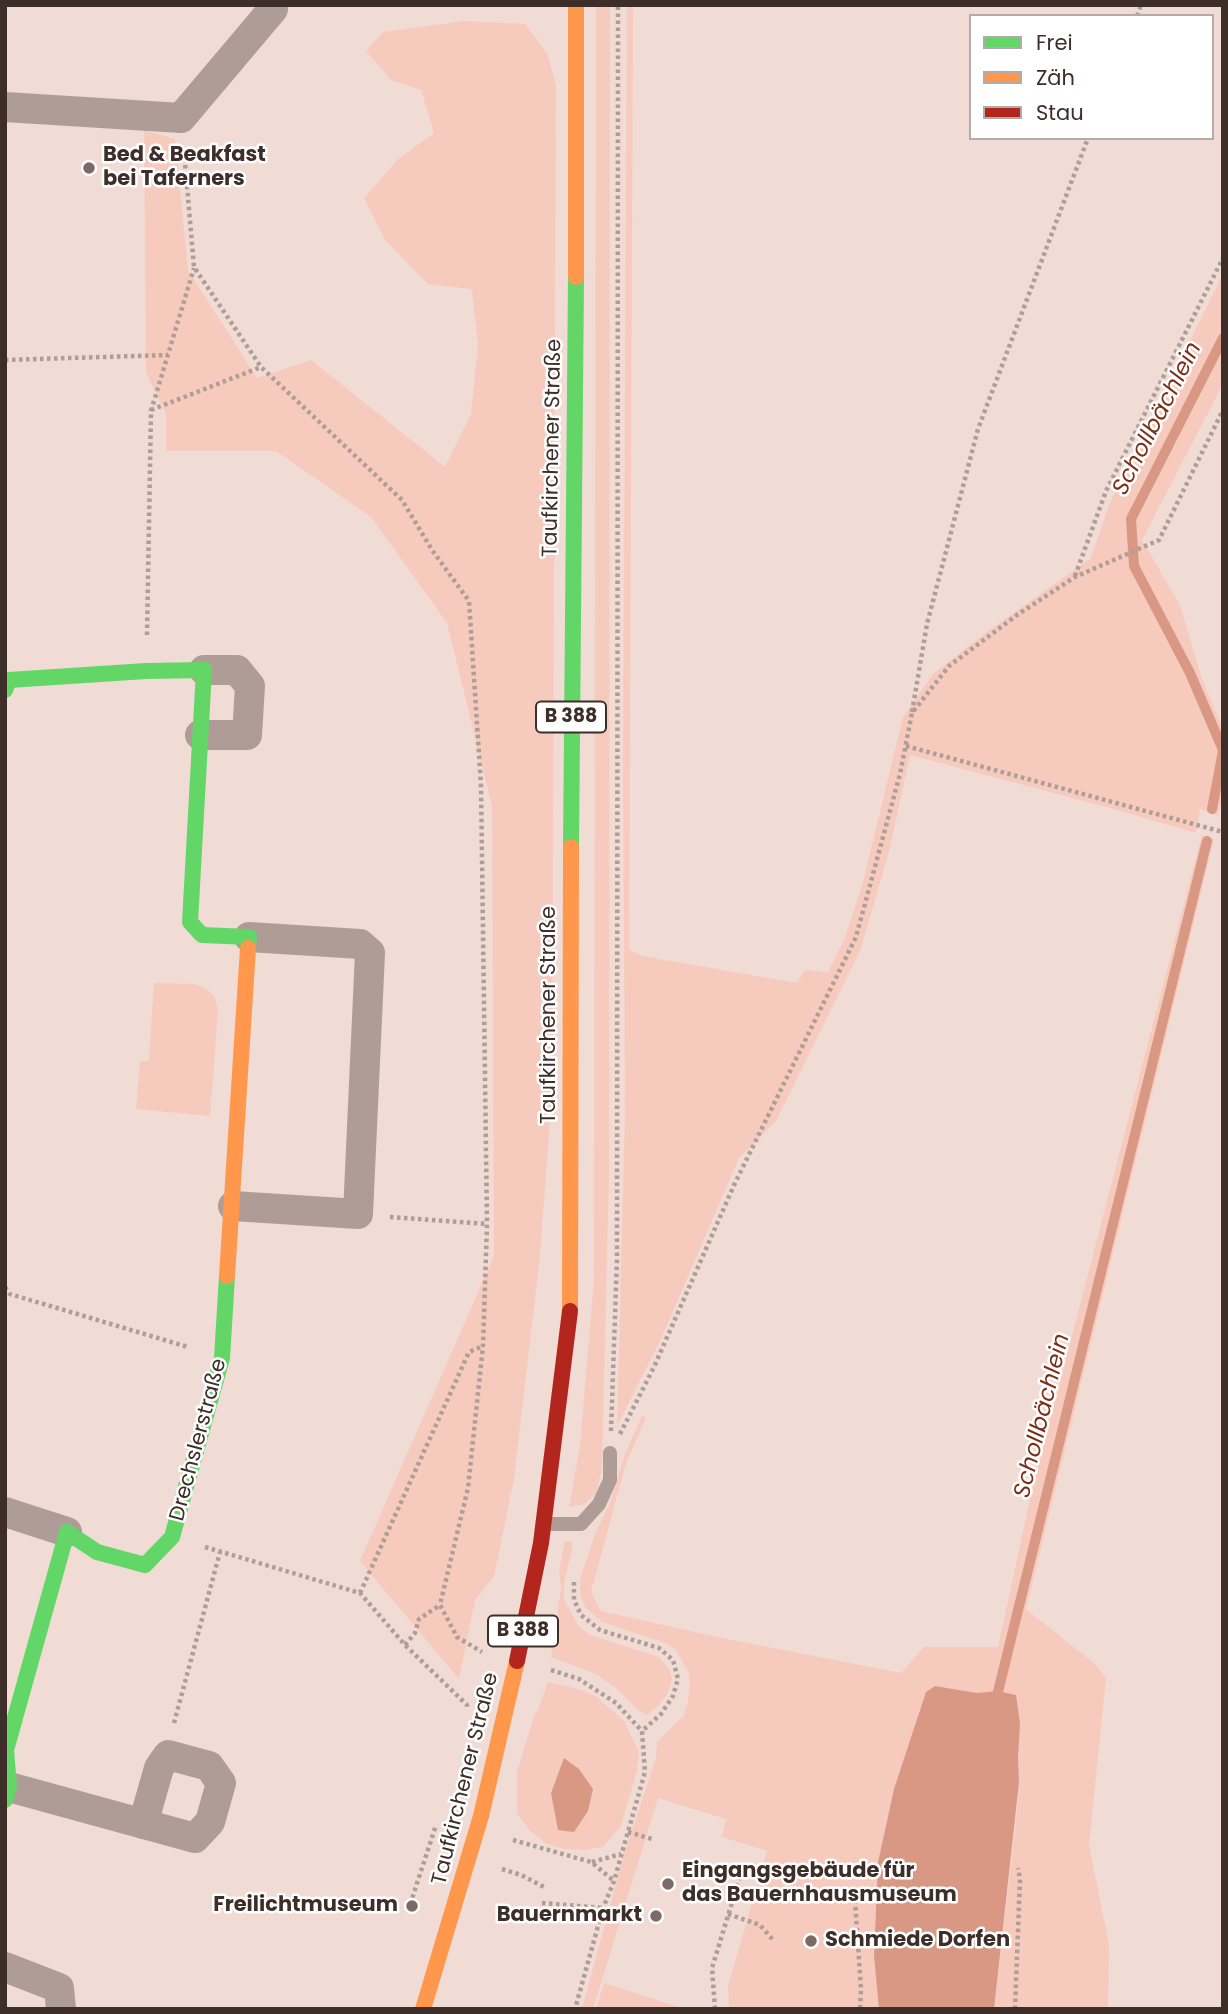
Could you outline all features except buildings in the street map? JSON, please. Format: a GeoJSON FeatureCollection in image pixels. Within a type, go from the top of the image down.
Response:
{"type":"FeatureCollection","features":[{"type":"Feature","properties":{"kind":"main road","name":"Taufkirchener Straße"},"geometry":{"type":"LineString","coordinates":[[423,2009],[481,1816],[513,1681],[544,1524],[571,1303],[571,695],[577,195],[576,5]]}},
{"type":"Feature","properties":{"kind":"main road"},"geometry":{"type":"LineString","coordinates":[[5,691],[9,680],[204,670],[190,922],[202,935],[249,937]]}},
{"type":"Feature","properties":{"kind":"main road","name":"Drechslerstraße"},"geometry":{"type":"LineString","coordinates":[[67,1532],[97,1552],[145,1565],[172,1537],[222,1357],[249,937]]}},
{"type":"Feature","properties":{"kind":"main road"},"geometry":{"type":"LineString","coordinates":[[7,1794],[6,1750],[64,1551],[67,1532]]}},
{"type":"Feature","properties":{"kind":"street"},"geometry":{"type":"LineString","coordinates":[[5,107],[181,118],[273,9],[273,5]]}},
{"type":"Feature","properties":{"kind":"street"},"geometry":{"type":"LineString","coordinates":[[200,736],[247,735],[250,686],[237,670],[204,670]]}},
{"type":"Feature","properties":{"kind":"street"},"geometry":{"type":"LineString","coordinates":[[233,1206],[358,1214],[370,953],[359,944],[249,937]]}},
{"type":"Feature","properties":{"kind":"street"},"geometry":{"type":"LineString","coordinates":[[5,1512],[67,1532]]}},
{"type":"Feature","properties":{"kind":"street"},"geometry":{"type":"LineString","coordinates":[[7,1794],[195,1838],[210,1822],[221,1783],[209,1766],[168,1755],[159,1768],[144,1824]]}},
{"type":"Feature","properties":{"kind":"street"},"geometry":{"type":"LineString","coordinates":[[5,1967],[60,1988],[61,2009]]}},
{"type":"Feature","properties":{"kind":"lane"},"geometry":{"type":"LineString","coordinates":[[544,1524],[581,1524],[599,1504],[611,1480],[610,1453]]}},
{"type":"Feature","properties":{"kind":"path"},"geometry":{"type":"LineString","coordinates":[[610,1453],[617,1259],[618,5]]}},
{"type":"Feature","properties":{"kind":"path"},"geometry":{"type":"LineString","coordinates":[[146,671],[151,411],[194,267],[181,118]]}},
{"type":"Feature","properties":{"kind":"path"},"geometry":{"type":"LineString","coordinates":[[610,1453],[654,1367],[735,1183],[856,937],[906,746],[928,624],[978,429],[1087,140]]}},
{"type":"Feature","properties":{"kind":"path"},"geometry":{"type":"LineString","coordinates":[[1075,577],[1106,491],[1223,258]]}},
{"type":"Feature","properties":{"kind":"path"},"geometry":{"type":"LineString","coordinates":[[194,267],[261,367],[402,500],[432,550],[469,601],[481,785],[487,1224],[483,1346],[468,1488],[440,1605],[457,1637],[486,1654]]}},
{"type":"Feature","properties":{"kind":"path"},"geometry":{"type":"LineString","coordinates":[[5,360],[168,355]]}},
{"type":"Feature","properties":{"kind":"path"},"geometry":{"type":"LineString","coordinates":[[151,411],[261,367]]}},
{"type":"Feature","properties":{"kind":"path"},"geometry":{"type":"LineString","coordinates":[[912,713],[949,666],[1017,615],[1075,577],[1159,540],[1223,410]]}},
{"type":"Feature","properties":{"kind":"path"},"geometry":{"type":"LineString","coordinates":[[906,746],[1223,832]]}},
{"type":"Feature","properties":{"kind":"path"},"geometry":{"type":"LineString","coordinates":[[358,1214],[487,1224]]}},
{"type":"Feature","properties":{"kind":"path"},"geometry":{"type":"LineString","coordinates":[[5,1287],[10,1294],[222,1357]]}},
{"type":"Feature","properties":{"kind":"path"},"geometry":{"type":"LineString","coordinates":[[360,1593],[469,1352],[483,1346]]}},
{"type":"Feature","properties":{"kind":"path"},"geometry":{"type":"LineString","coordinates":[[581,1524],[574,1572],[574,1600],[581,1615],[600,1630],[659,1648],[673,1660],[678,1679],[673,1696],[661,1714],[642,1731]]}},
{"type":"Feature","properties":{"kind":"path"},"geometry":{"type":"LineString","coordinates":[[168,1755],[173,1726],[220,1552],[360,1593],[405,1645],[467,1705],[467,1720]]}},
{"type":"Feature","properties":{"kind":"path"},"geometry":{"type":"LineString","coordinates":[[405,1645],[415,1633],[419,1619],[440,1605]]}},
{"type":"Feature","properties":{"kind":"path"},"geometry":{"type":"LineString","coordinates":[[547,1668],[579,1679],[616,1703],[642,1731],[645,1772],[575,2009]]}},
{"type":"Feature","properties":{"kind":"path"},"geometry":{"type":"LineString","coordinates":[[408,1911],[439,1815]]}},
{"type":"Feature","properties":{"kind":"path"},"geometry":{"type":"LineString","coordinates":[[628,1832],[652,1839]]}},
{"type":"Feature","properties":{"kind":"path"},"geometry":{"type":"LineString","coordinates":[[501,1836],[591,1862],[614,1881]]}},
{"type":"Feature","properties":{"kind":"path"},"geometry":{"type":"LineString","coordinates":[[591,1862],[621,1854]]}},
{"type":"Feature","properties":{"kind":"path"},"geometry":{"type":"LineString","coordinates":[[1015,2009],[1020,1878],[1018,1868]]}},
{"type":"Feature","properties":{"kind":"path"},"geometry":{"type":"LineString","coordinates":[[505,1870],[546,1888]]}},
{"type":"Feature","properties":{"kind":"path"},"geometry":{"type":"LineString","coordinates":[[715,2009],[712,1968],[741,1873]]}},
{"type":"Feature","properties":{"kind":"path"},"geometry":{"type":"LineString","coordinates":[[855,1900],[860,2009]]}},
{"type":"Feature","properties":{"kind":"path"},"geometry":{"type":"LineString","coordinates":[[542,1903],[603,1908],[629,1916]]}},
{"type":"Feature","properties":{"kind":"path"},"geometry":{"type":"LineString","coordinates":[[729,1914],[760,1925],[773,1940]]}},
{"type":"Feature","properties":{"kind":"shaded area"},"geometry":{"type":"Polygon","coordinates":[[[596,5],[610,5],[609,1174],[602,1466],[597,1492],[585,1504],[569,1507],[580,1446],[594,1279],[596,5]]]}},
{"type":"Feature","properties":{"kind":"shaded area"},"geometry":{"type":"Polygon","coordinates":[[[627,5],[633,5],[629,950],[642,956],[797,983],[805,970],[828,972],[844,940],[862,886],[903,717],[933,674],[1091,558],[1109,505],[1223,274],[1223,384],[1142,540],[1180,605],[1202,679],[1223,729],[1223,792],[1218,816],[1200,809],[1196,833],[910,755],[889,852],[860,951],[776,1121],[739,1158],[661,1339],[617,1426],[625,1111],[623,764],[627,5]]]}},
{"type":"Feature","properties":{"kind":"shaded area"},"geometry":{"type":"Polygon","coordinates":[[[465,21],[525,24],[547,53],[556,86],[552,1091],[540,1256],[514,1479],[494,1576],[475,1600],[459,1679],[360,1561],[494,1256],[492,806],[447,623],[371,517],[276,451],[166,451],[166,414],[146,372],[144,130],[175,139],[188,270],[257,378],[311,360],[445,467],[471,414],[478,344],[472,289],[428,284],[385,240],[364,198],[397,160],[434,133],[421,90],[391,80],[366,51],[383,32],[465,21]]]}},
{"type":"Feature","properties":{"kind":"shaded area"},"geometry":{"type":"Polygon","coordinates":[[[1202,835],[1214,839],[1026,1609],[1095,1664],[1106,1678],[1089,1845],[1109,1944],[1108,2009],[994,2009],[1016,1818],[1018,1757],[998,1691],[977,1693],[935,1686],[894,1789],[878,1862],[874,1956],[879,2009],[729,2009],[728,1986],[767,1851],[722,1837],[726,1819],[658,1798],[593,2009],[582,2009],[623,1858],[656,1758],[657,1742],[684,1715],[690,1684],[688,1671],[675,1649],[665,1643],[602,1622],[585,1607],[580,1594],[580,1579],[595,1534],[610,1503],[625,1454],[642,1416],[646,1418],[626,1463],[591,1592],[601,1611],[901,1673],[924,1647],[998,1647],[1032,1490],[1202,835]]]}},
{"type":"Feature","properties":{"kind":"shaded area"},"geometry":{"type":"Polygon","coordinates":[[[154,983],[194,984],[207,989],[215,997],[218,1010],[210,1116],[136,1109],[140,1061],[149,1061],[154,983]]]}},
{"type":"Feature","properties":{"kind":"shaded area"},"geometry":{"type":"Polygon","coordinates":[[[565,1541],[572,1542],[572,1550],[564,1583],[564,1599],[577,1624],[590,1635],[659,1657],[669,1669],[672,1679],[668,1693],[647,1715],[596,1674],[551,1657],[561,1588],[559,1571],[565,1541]]]}},
{"type":"Feature","properties":{"kind":"shaded area"},"geometry":{"type":"Polygon","coordinates":[[[548,1682],[582,1690],[597,1697],[624,1721],[639,1752],[637,1771],[621,1826],[603,1847],[563,1849],[545,1843],[529,1830],[517,1813],[517,1772],[535,1713],[548,1682]]]}},
{"type":"Feature","properties":{"kind":"shaded area"},"geometry":{"type":"Polygon","coordinates":[[[935,1686],[977,1693],[997,1691],[1016,1695],[1020,1724],[1019,1782],[994,2009],[879,2009],[874,1956],[878,1862],[894,1789],[926,1692],[935,1686]]]}},
{"type":"Feature","properties":{"kind":"shaded area"},"geometry":{"type":"Polygon","coordinates":[[[564,1758],[579,1769],[593,1789],[588,1811],[574,1832],[558,1830],[551,1793],[564,1758]]]}},
{"type":"Feature","properties":{"kind":"shaded area"},"geometry":{"type":"Polygon","coordinates":[[[604,1983],[685,2009],[596,2009],[604,1983]]]}},
{"type":"Feature","properties":{"kind":"waterway","name":"Schollbächlein"},"geometry":{"type":"LineString","coordinates":[[1223,338],[1131,519],[1134,566],[1190,673],[1223,750]]}},
{"type":"Feature","properties":{"kind":"waterway","name":"Schollbächlein"},"geometry":{"type":"LineString","coordinates":[[1212,809],[1223,751]]}},
{"type":"Feature","properties":{"kind":"waterway","name":"Schollbächlein"},"geometry":{"type":"LineString","coordinates":[[995,1704],[1207,841]]}},
{"type":"Feature","properties":{"kind":"traffic: fast"},"geometry":{"type":"LineString","coordinates":[[571,847],[576,277]]}},
{"type":"Feature","properties":{"kind":"traffic: fast"},"geometry":{"type":"LineString","coordinates":[[5,690],[9,680],[204,670],[190,922],[202,935],[249,937],[248,948]]}},
{"type":"Feature","properties":{"kind":"traffic: fast"},"geometry":{"type":"LineString","coordinates":[[5,1800],[9,1787],[6,1750],[67,1532],[97,1552],[145,1565],[172,1537],[222,1358],[227,1276]]}},
{"type":"Feature","properties":{"kind":"traffic: slow"},"geometry":{"type":"LineString","coordinates":[[576,5],[576,277]]}},
{"type":"Feature","properties":{"kind":"traffic: slow"},"geometry":{"type":"LineString","coordinates":[[570,1311],[571,847]]}},
{"type":"Feature","properties":{"kind":"traffic: slow"},"geometry":{"type":"LineString","coordinates":[[227,1276],[248,948]]}},
{"type":"Feature","properties":{"kind":"traffic: slow"},"geometry":{"type":"LineString","coordinates":[[423,2009],[481,1816],[517,1661]]}},
{"type":"Feature","properties":{"kind":"traffic: jam"},"geometry":{"type":"LineString","coordinates":[[517,1661],[541,1543],[570,1311]]}},
{"type":"Feature","properties":{"kind":"place","name":"Bed & Beakfast bei Taferners"},"geometry":{"type":"Point","coordinates":[89,168]}},
{"type":"Feature","properties":{"kind":"place","name":"Eingangsgebäude für das Bauernhausmuseum"},"geometry":{"type":"Point","coordinates":[668,1884]}},
{"type":"Feature","properties":{"kind":"place","name":"Freilichtmuseum"},"geometry":{"type":"Point","coordinates":[412,1906]}},
{"type":"Feature","properties":{"kind":"place","name":"Bauernmarkt"},"geometry":{"type":"Point","coordinates":[656,1916]}},
{"type":"Feature","properties":{"kind":"place","name":"Schmiede Dorfen"},"geometry":{"type":"Point","coordinates":[811,1941]}}]}
